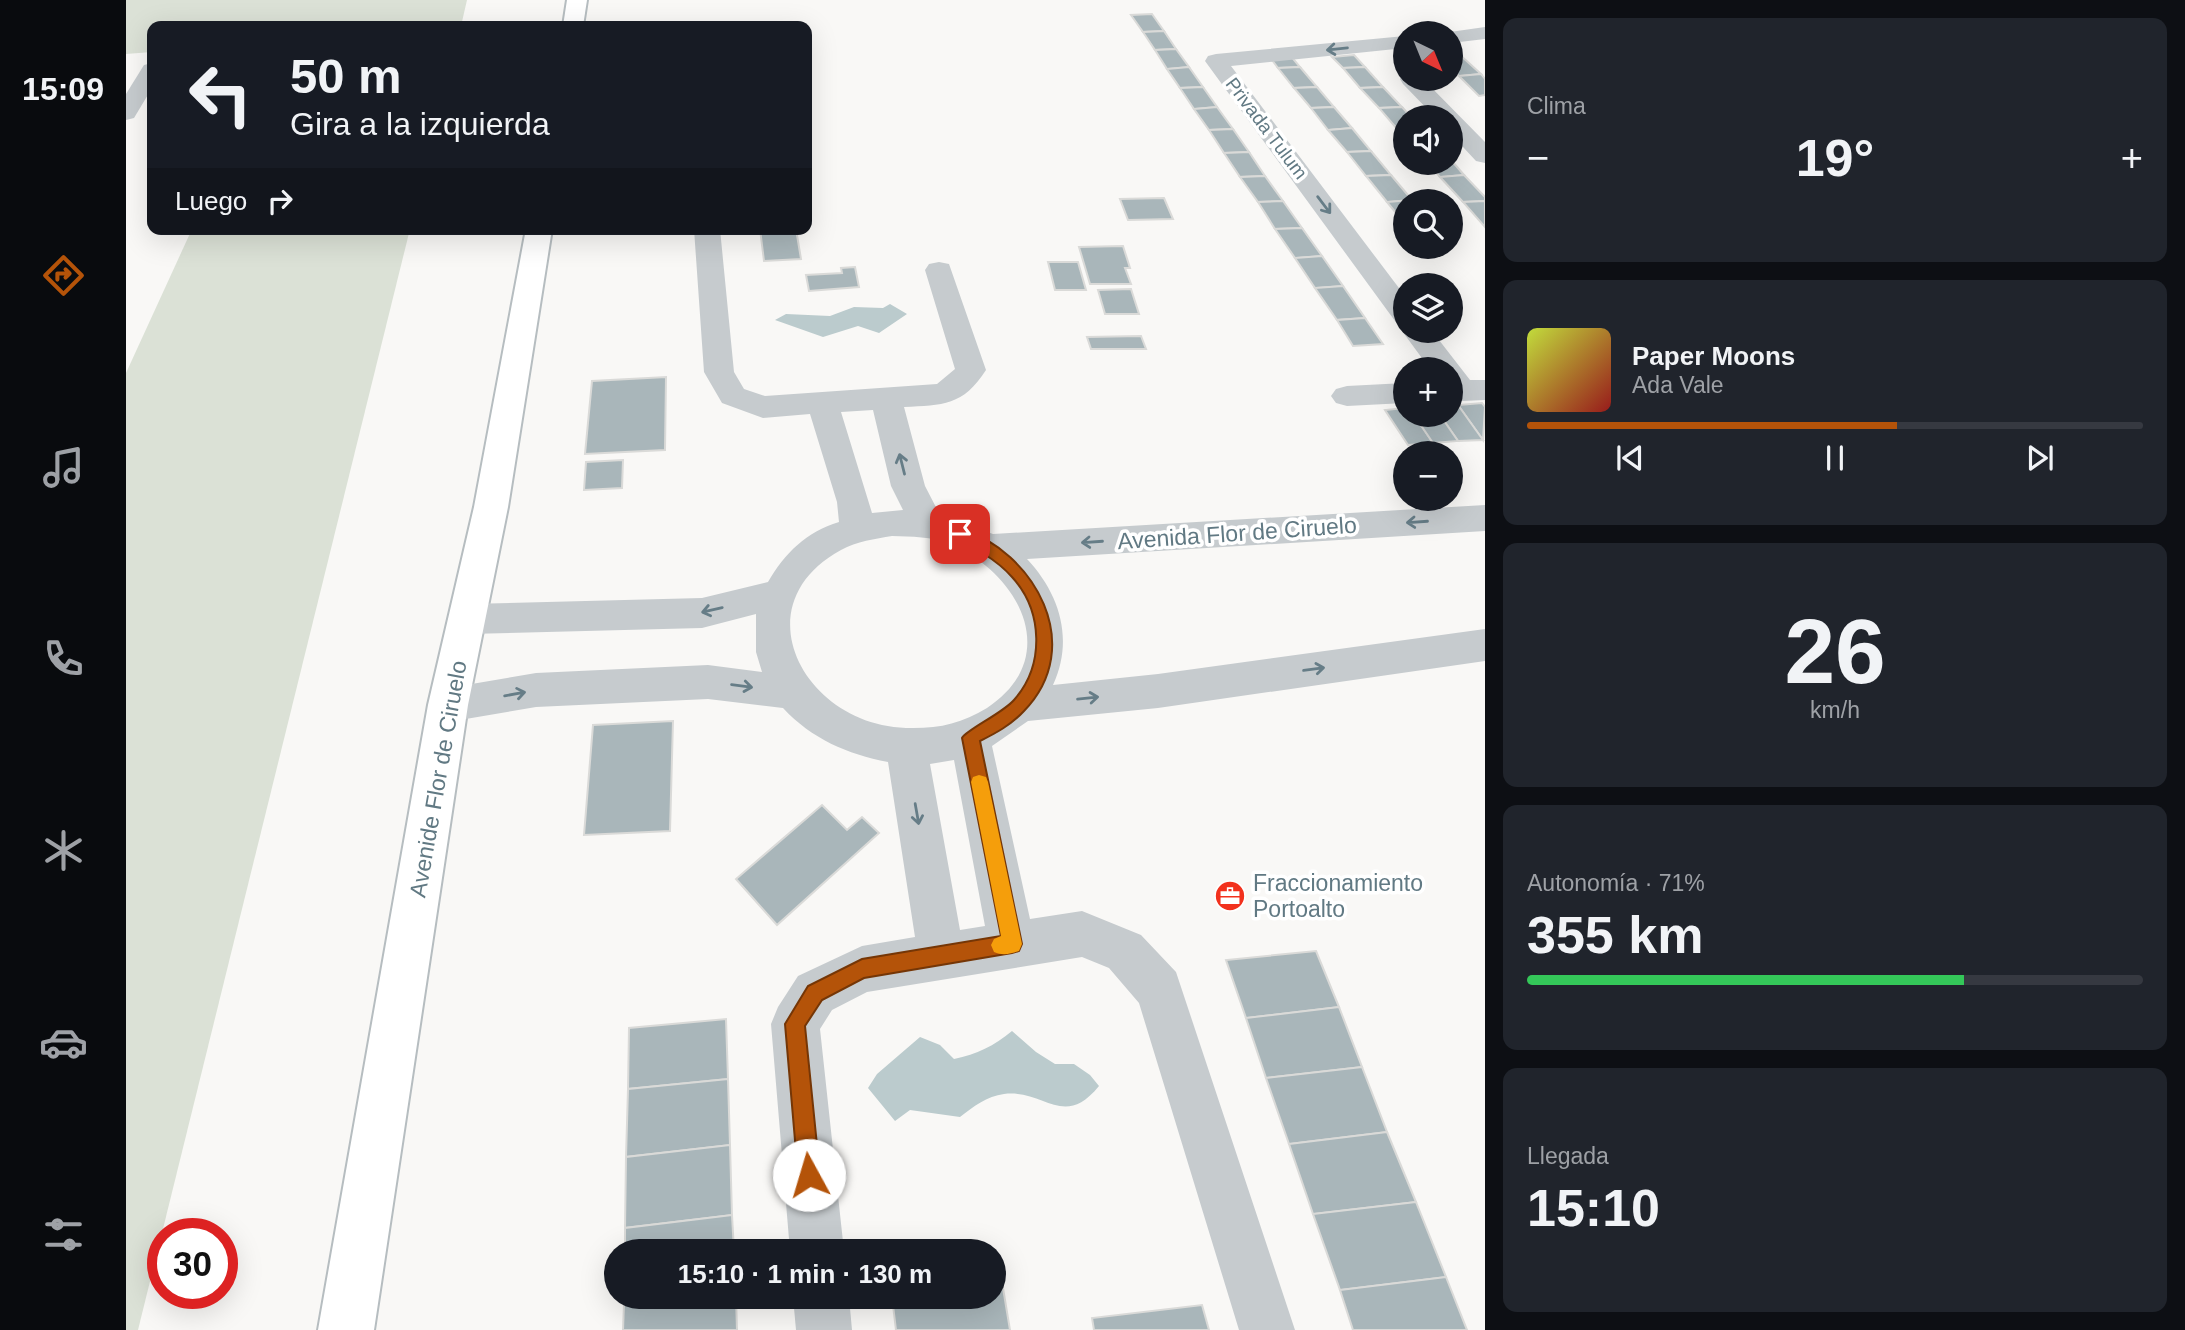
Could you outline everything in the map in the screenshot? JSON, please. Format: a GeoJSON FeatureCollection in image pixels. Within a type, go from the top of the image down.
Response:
{"type":"FeatureCollection","features":[{"type":"Feature","properties":{"kind":"main road"},"geometry":{"type":"LineString","coordinates":[[574,21],[577,0]]}},
{"type":"Feature","properties":{"kind":"main road","name":"Avenide Flor de Ciruelo"},"geometry":{"type":"LineString","coordinates":[[346,1330],[448,705],[491,507],[537,235]]}},
{"type":"Feature","properties":{"kind":"street"},"geometry":{"type":"LineString","coordinates":[[1463,36],[1485,33]]}},
{"type":"Feature","properties":{"kind":"street"},"geometry":{"type":"LineString","coordinates":[[1201,39],[1216,61]]}},
{"type":"Feature","properties":{"kind":"street","name":"Privada Tulum"},"geometry":{"type":"LineString","coordinates":[[1216,61],[1393,43]]}},
{"type":"Feature","properties":{"kind":"street"},"geometry":{"type":"LineString","coordinates":[[1378,45],[1393,61]]}},
{"type":"Feature","properties":{"kind":"street","name":"Privada Tulum"},"geometry":{"type":"LineString","coordinates":[[1216,61],[1393,299]]}},
{"type":"Feature","properties":{"kind":"street"},"geometry":{"type":"LineString","coordinates":[[126,71],[147,69]]}},
{"type":"Feature","properties":{"kind":"street"},"geometry":{"type":"LineString","coordinates":[[126,113],[147,77]]}},
{"type":"Feature","properties":{"kind":"street"},"geometry":{"type":"LineString","coordinates":[[1422,91],[1436,105]]}},
{"type":"Feature","properties":{"kind":"street"},"geometry":{"type":"LineString","coordinates":[[1463,133],[1485,156]]}},
{"type":"Feature","properties":{"kind":"street"},"geometry":{"type":"LineString","coordinates":[[708,235],[719,372],[733,396],[763,407],[823,405],[944,394],[959,385],[971,370],[939,270]]}},
{"type":"Feature","properties":{"kind":"street"},"geometry":{"type":"LineString","coordinates":[[1427,343],[1438,357]]}},
{"type":"Feature","properties":{"kind":"street"},"geometry":{"type":"LineString","coordinates":[[1347,396],[1393,394]]}},
{"type":"Feature","properties":{"kind":"street"},"geometry":{"type":"LineString","coordinates":[[886,400],[908,486],[928,525]]}},
{"type":"Feature","properties":{"kind":"street"},"geometry":{"type":"LineString","coordinates":[[823,405],[854,502],[857,529]]}},
{"type":"Feature","properties":{"kind":"street","name":"Avenida Flor de Ciruelo"},"geometry":{"type":"LineString","coordinates":[[989,548],[1485,518]]}},
{"type":"Feature","properties":{"kind":"street","name":"Avenida Flor de Ciruelo"},"geometry":{"type":"LineString","coordinates":[[892,523],[928,525],[960,534],[989,548],[1018,573],[1038,603],[1046,638],[1040,673],[1020,705],[998,724],[970,738],[939,746],[906,747],[862,739],[823,720],[793,692],[776,660],[771,626],[778,594],[796,565],[823,543],[857,529],[892,523]]}},
{"type":"Feature","properties":{"kind":"street"},"geometry":{"type":"LineString","coordinates":[[468,619],[702,613],[778,594]]}},
{"type":"Feature","properties":{"kind":"street"},"geometry":{"type":"LineString","coordinates":[[1020,705],[1158,691],[1485,645]]}},
{"type":"Feature","properties":{"kind":"street"},"geometry":{"type":"LineString","coordinates":[[448,705],[536,690],[708,682],[793,692]]}},
{"type":"Feature","properties":{"kind":"street"},"geometry":{"type":"LineString","coordinates":[[970,738],[1012,944]]}},
{"type":"Feature","properties":{"kind":"street"},"geometry":{"type":"LineString","coordinates":[[906,747],[941,955]]}},
{"type":"Feature","properties":{"kind":"street"},"geometry":{"type":"LineString","coordinates":[[816,1239],[795,1024],[815,993],[862,969],[1082,934],[1125,951],[1159,989],[1267,1330]]}},
{"type":"Feature","properties":{"kind":"street"},"geometry":{"type":"LineString","coordinates":[[822,1309],[824,1330]]}},
{"type":"Feature","properties":{"kind":"shaded area"},"geometry":{"type":"Polygon","coordinates":[[[126,0],[467,0],[462,21],[147,21],[147,52],[126,54],[126,0]]]}},
{"type":"Feature","properties":{"kind":"shaded area"},"geometry":{"type":"Polygon","coordinates":[[[189,235],[409,235],[166,1218],[147,1218],[147,1294],[138,1330],[126,1330],[126,373],[189,235]]]}},
{"type":"Feature","properties":{"kind":"shaded area"},"geometry":{"type":"Polygon","coordinates":[[[890,304],[907,314],[879,333],[858,326],[823,337],[775,320],[786,314],[830,316],[854,307],[883,308],[890,304]]]}},
{"type":"Feature","properties":{"kind":"shaded area"},"geometry":{"type":"Polygon","coordinates":[[[1012,1031],[1055,1064],[1074,1064],[1090,1075],[1099,1086],[1086,1099],[1064,1107],[1018,1094],[1004,1094],[986,1100],[960,1117],[910,1110],[895,1121],[868,1088],[877,1074],[920,1037],[940,1045],[954,1059],[985,1049],[1012,1031]]]}},
{"type":"Feature","properties":{"kind":"building"},"geometry":{"type":"Polygon","coordinates":[[[1152,14],[1164,31],[1143,32],[1131,15],[1152,14]]]}},
{"type":"Feature","properties":{"kind":"building"},"geometry":{"type":"Polygon","coordinates":[[[1164,31],[1176,49],[1155,50],[1143,32],[1164,31]]]}},
{"type":"Feature","properties":{"kind":"building"},"geometry":{"type":"Polygon","coordinates":[[[1176,49],[1189,67],[1167,69],[1155,50],[1176,49]]]}},
{"type":"Feature","properties":{"kind":"building"},"geometry":{"type":"Polygon","coordinates":[[[1290,55],[1300,67],[1278,68],[1269,56],[1290,55]]]}},
{"type":"Feature","properties":{"kind":"building"},"geometry":{"type":"Polygon","coordinates":[[[1354,55],[1365,67],[1343,68],[1332,57],[1354,55]]]}},
{"type":"Feature","properties":{"kind":"building"},"geometry":{"type":"Polygon","coordinates":[[[1463,58],[1481,74],[1463,76],[1463,58]]]}},
{"type":"Feature","properties":{"kind":"building"},"geometry":{"type":"Polygon","coordinates":[[[1189,67],[1203,87],[1180,88],[1167,69],[1189,67]]]}},
{"type":"Feature","properties":{"kind":"building"},"geometry":{"type":"Polygon","coordinates":[[[1300,67],[1317,87],[1294,88],[1278,68],[1300,67]]]}},
{"type":"Feature","properties":{"kind":"building"},"geometry":{"type":"Polygon","coordinates":[[[1365,67],[1383,87],[1360,88],[1343,68],[1365,67]]]}},
{"type":"Feature","properties":{"kind":"building"},"geometry":{"type":"Polygon","coordinates":[[[1481,74],[1485,79],[1485,95],[1479,96],[1463,80],[1463,76],[1481,74]]]}},
{"type":"Feature","properties":{"kind":"building"},"geometry":{"type":"Polygon","coordinates":[[[1203,87],[1217,107],[1194,109],[1180,88],[1203,87]]]}},
{"type":"Feature","properties":{"kind":"building"},"geometry":{"type":"Polygon","coordinates":[[[1317,87],[1334,107],[1311,108],[1294,88],[1317,87]]]}},
{"type":"Feature","properties":{"kind":"building"},"geometry":{"type":"Polygon","coordinates":[[[1383,87],[1400,105],[1379,108],[1360,88],[1383,87]]]}},
{"type":"Feature","properties":{"kind":"building"},"geometry":{"type":"Polygon","coordinates":[[[1217,107],[1233,129],[1209,130],[1194,109],[1217,107]]]}},
{"type":"Feature","properties":{"kind":"building"},"geometry":{"type":"Polygon","coordinates":[[[1334,107],[1352,128],[1328,130],[1311,108],[1334,107]]]}},
{"type":"Feature","properties":{"kind":"building"},"geometry":{"type":"Polygon","coordinates":[[[1393,107],[1393,124],[1379,108],[1393,107]]]}},
{"type":"Feature","properties":{"kind":"building"},"geometry":{"type":"Polygon","coordinates":[[[1352,128],[1371,151],[1347,152],[1328,130],[1352,128]]]}},
{"type":"Feature","properties":{"kind":"building"},"geometry":{"type":"Polygon","coordinates":[[[1233,129],[1249,152],[1224,153],[1209,130],[1233,129]]]}},
{"type":"Feature","properties":{"kind":"building"},"geometry":{"type":"Polygon","coordinates":[[[1371,151],[1391,175],[1366,176],[1347,152],[1371,151]]]}},
{"type":"Feature","properties":{"kind":"building"},"geometry":{"type":"Polygon","coordinates":[[[1249,152],[1265,176],[1240,177],[1224,153],[1249,152]]]}},
{"type":"Feature","properties":{"kind":"building"},"geometry":{"type":"Polygon","coordinates":[[[1391,175],[1403,189],[1393,189],[1393,202],[1387,202],[1366,176],[1391,175]]]}},
{"type":"Feature","properties":{"kind":"building"},"geometry":{"type":"Polygon","coordinates":[[[1464,175],[1485,197],[1485,201],[1463,202],[1463,189],[1451,189],[1440,177],[1464,175]]]}},
{"type":"Feature","properties":{"kind":"building"},"geometry":{"type":"Polygon","coordinates":[[[1265,176],[1283,201],[1258,202],[1240,177],[1265,176]]]}},
{"type":"Feature","properties":{"kind":"building"},"geometry":{"type":"Polygon","coordinates":[[[1164,198],[1173,219],[1128,220],[1120,199],[1164,198]]]}},
{"type":"Feature","properties":{"kind":"building"},"geometry":{"type":"Polygon","coordinates":[[[1283,201],[1302,228],[1275,229],[1258,202],[1283,201]]]}},
{"type":"Feature","properties":{"kind":"building"},"geometry":{"type":"Polygon","coordinates":[[[1485,201],[1485,227],[1463,202],[1485,201]]]}},
{"type":"Feature","properties":{"kind":"building"},"geometry":{"type":"Polygon","coordinates":[[[1302,228],[1322,256],[1295,258],[1275,229],[1302,228]]]}},
{"type":"Feature","properties":{"kind":"building"},"geometry":{"type":"Polygon","coordinates":[[[761,235],[797,235],[801,259],[764,261],[761,235]]]}},
{"type":"Feature","properties":{"kind":"building"},"geometry":{"type":"Polygon","coordinates":[[[1123,246],[1130,268],[1125,268],[1131,284],[1090,284],[1079,247],[1123,246]]]}},
{"type":"Feature","properties":{"kind":"building"},"geometry":{"type":"Polygon","coordinates":[[[1322,256],[1343,286],[1315,288],[1295,258],[1322,256]]]}},
{"type":"Feature","properties":{"kind":"building"},"geometry":{"type":"Polygon","coordinates":[[[1048,262],[1078,262],[1086,290],[1055,290],[1048,262]]]}},
{"type":"Feature","properties":{"kind":"building"},"geometry":{"type":"Polygon","coordinates":[[[855,267],[859,287],[809,291],[806,275],[842,273],[841,268],[855,267]]]}},
{"type":"Feature","properties":{"kind":"building"},"geometry":{"type":"Polygon","coordinates":[[[1343,286],[1365,318],[1337,320],[1315,288],[1343,286]]]}},
{"type":"Feature","properties":{"kind":"building"},"geometry":{"type":"Polygon","coordinates":[[[1131,289],[1139,314],[1105,314],[1098,290],[1131,289]]]}},
{"type":"Feature","properties":{"kind":"building"},"geometry":{"type":"Polygon","coordinates":[[[1365,318],[1383,344],[1353,346],[1337,320],[1365,318]]]}},
{"type":"Feature","properties":{"kind":"building"},"geometry":{"type":"Polygon","coordinates":[[[1141,336],[1146,349],[1091,349],[1087,337],[1141,336]]]}},
{"type":"Feature","properties":{"kind":"building"},"geometry":{"type":"Polygon","coordinates":[[[666,377],[665,450],[585,454],[592,381],[666,377]]]}},
{"type":"Feature","properties":{"kind":"building"},"geometry":{"type":"Polygon","coordinates":[[[1482,403],[1485,407],[1483,440],[1463,412],[1463,405],[1482,403]]]}},
{"type":"Feature","properties":{"kind":"building"},"geometry":{"type":"Polygon","coordinates":[[[1393,409],[1393,422],[1385,410],[1393,409]]]}},
{"type":"Feature","properties":{"kind":"building"},"geometry":{"type":"Polygon","coordinates":[[[1463,412],[1483,440],[1458,441],[1448,427],[1463,427],[1463,412]]]}},
{"type":"Feature","properties":{"kind":"building"},"geometry":{"type":"Polygon","coordinates":[[[1396,427],[1422,427],[1432,441],[1405,441],[1396,427]]]}},
{"type":"Feature","properties":{"kind":"building"},"geometry":{"type":"Polygon","coordinates":[[[1422,427],[1448,427],[1458,441],[1432,441],[1422,427]]]}},
{"type":"Feature","properties":{"kind":"building"},"geometry":{"type":"Polygon","coordinates":[[[623,460],[622,488],[584,490],[586,462],[623,460]]]}},
{"type":"Feature","properties":{"kind":"building"},"geometry":{"type":"Polygon","coordinates":[[[673,721],[670,831],[584,835],[593,725],[673,721]]]}},
{"type":"Feature","properties":{"kind":"building"},"geometry":{"type":"Polygon","coordinates":[[[822,805],[847,830],[862,817],[879,833],[777,925],[736,879],[822,805]]]}},
{"type":"Feature","properties":{"kind":"building"},"geometry":{"type":"Polygon","coordinates":[[[1316,951],[1339,1007],[1246,1018],[1226,960],[1316,951]]]}},
{"type":"Feature","properties":{"kind":"building"},"geometry":{"type":"Polygon","coordinates":[[[1339,1007],[1362,1067],[1266,1078],[1246,1018],[1339,1007]]]}},
{"type":"Feature","properties":{"kind":"building"},"geometry":{"type":"Polygon","coordinates":[[[726,1019],[728,1079],[628,1089],[629,1028],[726,1019]]]}},
{"type":"Feature","properties":{"kind":"building"},"geometry":{"type":"Polygon","coordinates":[[[1362,1067],[1387,1132],[1289,1144],[1266,1078],[1362,1067]]]}},
{"type":"Feature","properties":{"kind":"building"},"geometry":{"type":"Polygon","coordinates":[[[728,1079],[730,1145],[626,1157],[628,1089],[728,1079]]]}},
{"type":"Feature","properties":{"kind":"building"},"geometry":{"type":"Polygon","coordinates":[[[1387,1132],[1416,1202],[1313,1214],[1289,1144],[1387,1132]]]}},
{"type":"Feature","properties":{"kind":"building"},"geometry":{"type":"Polygon","coordinates":[[[730,1145],[732,1215],[625,1228],[626,1157],[730,1145]]]}},
{"type":"Feature","properties":{"kind":"building"},"geometry":{"type":"Polygon","coordinates":[[[1416,1202],[1446,1277],[1340,1290],[1313,1214],[1416,1202]]]}},
{"type":"Feature","properties":{"kind":"building"},"geometry":{"type":"Polygon","coordinates":[[[732,1215],[733,1239],[625,1239],[625,1228],[732,1215]]]}},
{"type":"Feature","properties":{"kind":"building"},"geometry":{"type":"Polygon","coordinates":[[[1446,1277],[1467,1330],[1353,1330],[1340,1290],[1446,1277]]]}},
{"type":"Feature","properties":{"kind":"building"},"geometry":{"type":"Polygon","coordinates":[[[1202,1305],[1209,1330],[1094,1330],[1092,1318],[1202,1305]]]}},
{"type":"Feature","properties":{"kind":"building"},"geometry":{"type":"Polygon","coordinates":[[[1006,1306],[1010,1330],[896,1330],[893,1309],[1006,1309],[1006,1306]]]}},
{"type":"Feature","properties":{"kind":"building"},"geometry":{"type":"Polygon","coordinates":[[[624,1309],[736,1309],[737,1330],[623,1330],[624,1309]]]}},
{"type":"Feature","properties":{"kind":"slow traffic"},"geometry":{"type":"LineString","coordinates":[[979,782],[1012,944],[1001,945]]}},
{"type":"Feature","properties":{"kind":"place","name":"Fraccionamiento Portoalto"},"geometry":{"type":"Point","coordinates":[1230,896]}},
{"type":"Feature","properties":{"kind":"route"},"geometry":{"type":"LineString","coordinates":[[809,1175],[795,1024],[815,993],[862,969],[1012,944],[970,738],[998,724],[1020,705],[1040,673],[1046,638],[1038,603],[1018,573],[989,548],[960,534]]}}]}
